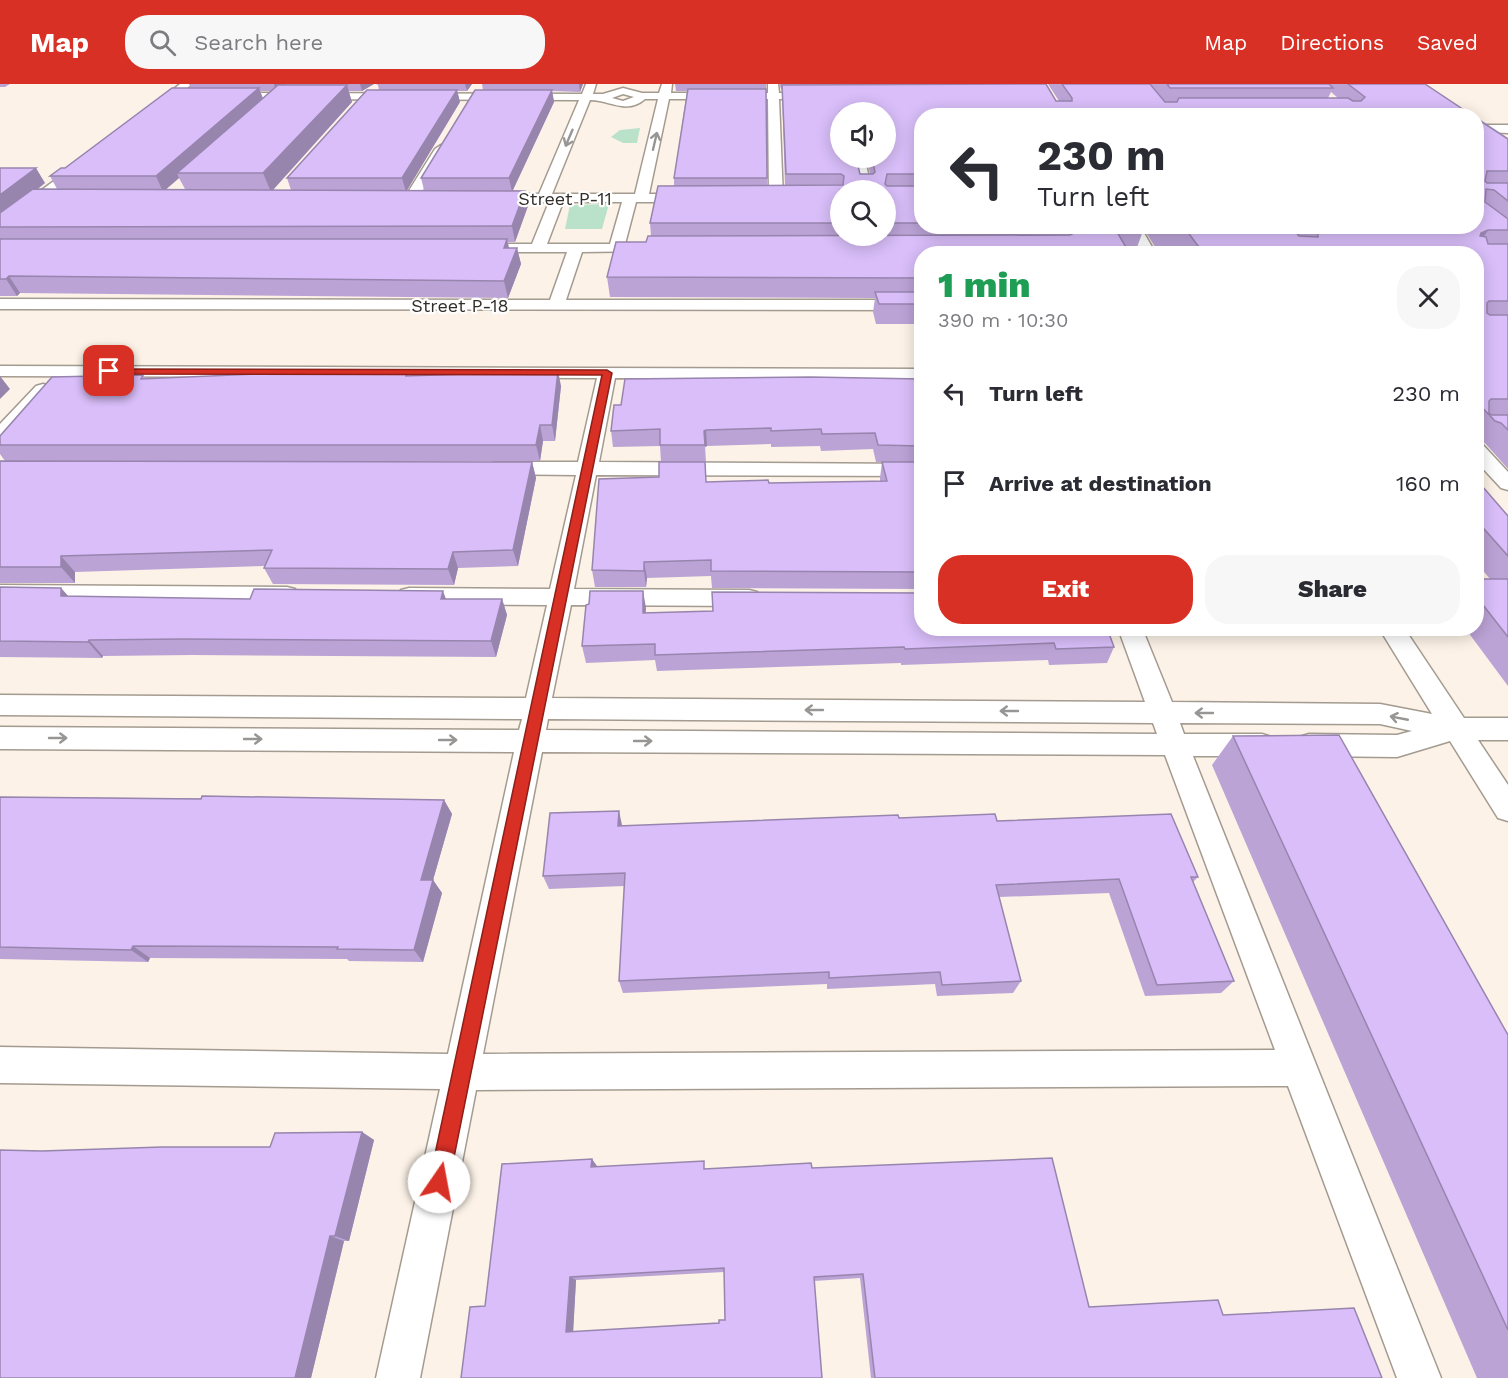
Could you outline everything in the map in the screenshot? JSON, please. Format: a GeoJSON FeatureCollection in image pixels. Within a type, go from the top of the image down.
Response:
{"type":"FeatureCollection","features":[{"type":"Feature","properties":{"kind":"street"},"geometry":{"type":"LineString","coordinates":[[264,112],[294,84]]}},
{"type":"Feature","properties":{"kind":"street"},"geometry":{"type":"LineString","coordinates":[[352,113],[378,84]]}},
{"type":"Feature","properties":{"kind":"street"},"geometry":{"type":"LineString","coordinates":[[468,102],[480,84]]}},
{"type":"Feature","properties":{"kind":"street"},"geometry":{"type":"LineString","coordinates":[[538,248],[545,232],[551,198],[591,84]]}},
{"type":"Feature","properties":{"kind":"street"},"geometry":{"type":"LineString","coordinates":[[145,116],[172,96],[190,90]]}},
{"type":"Feature","properties":{"kind":"street"},"geometry":{"type":"LineString","coordinates":[[215,96],[367,97],[468,102],[604,97],[610,103],[618,104],[636,102],[642,96],[666,90],[773,90],[826,96]]}},
{"type":"Feature","properties":{"kind":"street"},"geometry":{"type":"LineString","coordinates":[[616,248],[636,198],[666,90]]}},
{"type":"Feature","properties":{"kind":"street"},"geometry":{"type":"LineString","coordinates":[[773,90],[776,198]]}},
{"type":"Feature","properties":{"kind":"street"},"geometry":{"type":"LineString","coordinates":[[1484,125],[1508,129]]}},
{"type":"Feature","properties":{"kind":"street"},"geometry":{"type":"LineString","coordinates":[[1484,127],[1508,143]]}},
{"type":"Feature","properties":{"kind":"street"},"geometry":{"type":"LineString","coordinates":[[413,197],[448,137]]}},
{"type":"Feature","properties":{"kind":"street"},"geometry":{"type":"LineString","coordinates":[[4,231],[33,201],[91,157]]}},
{"type":"Feature","properties":{"kind":"street"},"geometry":{"type":"LineString","coordinates":[[10,205],[59,198]]}},
{"type":"Feature","properties":{"kind":"street","name":"Street P-11"},"geometry":{"type":"LineString","coordinates":[[472,198],[709,198]]}},
{"type":"Feature","properties":{"kind":"street"},"geometry":{"type":"LineString","coordinates":[[467,248],[663,248]]}},
{"type":"Feature","properties":{"kind":"street"},"geometry":{"type":"LineString","coordinates":[[556,305],[576,248]]}},
{"type":"Feature","properties":{"kind":"street","name":"Street P-18"},"geometry":{"type":"LineString","coordinates":[[0,304],[914,305]]}},
{"type":"Feature","properties":{"kind":"street"},"geometry":{"type":"LineString","coordinates":[[0,371],[914,374]]}},
{"type":"Feature","properties":{"kind":"street"},"geometry":{"type":"LineString","coordinates":[[0,435],[61,371]]}},
{"type":"Feature","properties":{"kind":"street"},"geometry":{"type":"LineString","coordinates":[[398,1378],[607,373]]}},
{"type":"Feature","properties":{"kind":"street"},"geometry":{"type":"LineString","coordinates":[[1484,458],[1508,484]]}},
{"type":"Feature","properties":{"kind":"street"},"geometry":{"type":"LineString","coordinates":[[479,468],[914,470]]}},
{"type":"Feature","properties":{"kind":"street"},"geometry":{"type":"LineString","coordinates":[[0,593],[310,595]]}},
{"type":"Feature","properties":{"kind":"street"},"geometry":{"type":"LineString","coordinates":[[382,596],[770,598]]}},
{"type":"Feature","properties":{"kind":"street"},"geometry":{"type":"LineString","coordinates":[[1133,636],[1419,1378]]}},
{"type":"Feature","properties":{"kind":"street"},"geometry":{"type":"LineString","coordinates":[[1396,636],[1508,809]]}},
{"type":"Feature","properties":{"kind":"street"},"geometry":{"type":"LineString","coordinates":[[0,705],[1380,714],[1456,729],[1508,729]]}},
{"type":"Feature","properties":{"kind":"street"},"geometry":{"type":"LineString","coordinates":[[0,738],[1397,746],[1456,729]]}},
{"type":"Feature","properties":{"kind":"street"},"geometry":{"type":"LineString","coordinates":[[0,1065],[462,1072],[1300,1068]]}},
{"type":"Feature","properties":{"kind":"green space"},"geometry":{"type":"Polygon","coordinates":[[[640,128],[637,143],[623,143],[611,137],[620,130],[640,128]]]}},
{"type":"Feature","properties":{"kind":"green space"},"geometry":{"type":"Polygon","coordinates":[[[609,204],[602,229],[565,229],[570,205],[609,204]]]}},
{"type":"Feature","properties":{"kind":"building"},"geometry":{"type":"Polygon","coordinates":[[[1046,84],[1056,101],[1072,101],[1062,84],[1150,84],[1165,102],[1177,102],[1179,98],[1348,98],[1361,101],[1365,97],[1348,84],[1425,84],[1461,108],[914,108],[914,174],[887,174],[886,180],[844,180],[844,176],[841,174],[786,174],[782,85],[1046,84]]]}},
{"type":"Feature","properties":{"kind":"building"},"geometry":{"type":"Polygon","coordinates":[[[1167,84],[1329,84],[1333,88],[1170,88],[1167,84]]]}},
{"type":"Feature","properties":{"kind":"building"},"geometry":{"type":"Polygon","coordinates":[[[278,85],[347,85],[263,173],[177,173],[278,85]]]}},
{"type":"Feature","properties":{"kind":"building"},"geometry":{"type":"Polygon","coordinates":[[[172,88],[259,88],[156,176],[50,176],[61,168],[65,168],[172,88]]]}},
{"type":"Feature","properties":{"kind":"building"},"geometry":{"type":"Polygon","coordinates":[[[688,89],[766,89],[767,178],[674,178],[688,89]]]}},
{"type":"Feature","properties":{"kind":"building"},"geometry":{"type":"Polygon","coordinates":[[[367,90],[457,90],[402,178],[287,178],[367,90]]]}},
{"type":"Feature","properties":{"kind":"building"},"geometry":{"type":"Polygon","coordinates":[[[475,90],[552,90],[509,178],[421,178],[475,90]]]}},
{"type":"Feature","properties":{"kind":"building"},"geometry":{"type":"Polygon","coordinates":[[[1484,123],[1508,139],[1508,171],[1487,171],[1485,181],[1487,183],[1508,183],[1508,201],[1494,190],[1486,189],[1485,202],[1508,219],[1508,230],[1484,232],[1484,123]]]}},
{"type":"Feature","properties":{"kind":"building"},"geometry":{"type":"Polygon","coordinates":[[[0,168],[36,168],[0,195],[0,168]]]}},
{"type":"Feature","properties":{"kind":"building"},"geometry":{"type":"Polygon","coordinates":[[[830,185],[830,223],[650,223],[658,186],[830,185]]]}},
{"type":"Feature","properties":{"kind":"building"},"geometry":{"type":"Polygon","coordinates":[[[896,186],[914,186],[914,223],[896,223],[896,186]]]}},
{"type":"Feature","properties":{"kind":"building"},"geometry":{"type":"Polygon","coordinates":[[[33,189],[525,191],[512,226],[0,227],[0,213],[33,189]]]}},
{"type":"Feature","properties":{"kind":"building"},"geometry":{"type":"Polygon","coordinates":[[[1118,234],[1125,246],[914,246],[914,278],[607,277],[616,242],[646,242],[648,236],[830,236],[830,246],[896,246],[896,235],[1118,234]]]}},
{"type":"Feature","properties":{"kind":"building"},"geometry":{"type":"Polygon","coordinates":[[[1189,234],[1297,234],[1318,237],[1318,234],[1481,234],[1480,236],[1486,237],[1488,244],[1508,244],[1508,301],[1489,301],[1487,313],[1508,315],[1508,399],[1491,399],[1489,413],[1508,415],[1508,430],[1484,409],[1484,246],[1198,246],[1189,234]]]}},
{"type":"Feature","properties":{"kind":"building"},"geometry":{"type":"Polygon","coordinates":[[[0,239],[507,239],[504,248],[517,248],[504,281],[9,276],[6,279],[0,279],[0,239]]]}},
{"type":"Feature","properties":{"kind":"building"},"geometry":{"type":"Polygon","coordinates":[[[875,292],[914,292],[914,304],[879,304],[875,292]]]}},
{"type":"Feature","properties":{"kind":"building"},"geometry":{"type":"Polygon","coordinates":[[[353,370],[351,374],[407,373],[406,376],[558,371],[552,425],[540,425],[536,445],[0,445],[0,436],[52,377],[143,375],[141,379],[353,370]]]}},
{"type":"Feature","properties":{"kind":"building"},"geometry":{"type":"Polygon","coordinates":[[[811,377],[914,379],[914,446],[878,445],[875,433],[822,434],[821,429],[771,431],[771,428],[706,430],[704,431],[705,445],[660,445],[660,429],[611,431],[614,405],[621,405],[625,379],[811,377]]]}},
{"type":"Feature","properties":{"kind":"building"},"geometry":{"type":"Polygon","coordinates":[[[0,461],[532,462],[513,550],[453,552],[448,569],[264,568],[272,550],[61,556],[61,567],[0,567],[0,461]]]}},
{"type":"Feature","properties":{"kind":"building"},"geometry":{"type":"Polygon","coordinates":[[[659,462],[705,462],[706,482],[887,481],[882,462],[914,462],[914,572],[711,571],[711,560],[644,562],[644,571],[592,570],[599,479],[659,477],[659,462]]]}},
{"type":"Feature","properties":{"kind":"building"},"geometry":{"type":"Polygon","coordinates":[[[1484,488],[1508,516],[1508,556],[1484,529],[1484,488]]]}},
{"type":"Feature","properties":{"kind":"building"},"geometry":{"type":"Polygon","coordinates":[[[1484,579],[1508,579],[1508,637],[1484,606],[1484,579]]]}},
{"type":"Feature","properties":{"kind":"building"},"geometry":{"type":"Polygon","coordinates":[[[0,587],[61,588],[61,596],[250,599],[254,589],[443,591],[441,599],[502,599],[491,641],[182,639],[89,640],[88,642],[0,641],[0,587]]]}},
{"type":"Feature","properties":{"kind":"building"},"geometry":{"type":"Polygon","coordinates":[[[590,591],[643,591],[643,613],[713,611],[712,592],[914,593],[914,636],[1110,636],[1114,647],[1056,649],[1054,643],[655,655],[655,644],[582,646],[586,605],[589,604],[590,591]]]}},
{"type":"Feature","properties":{"kind":"building"},"geometry":{"type":"Polygon","coordinates":[[[1339,735],[1508,1035],[1508,1330],[1233,736],[1339,735]]]}},
{"type":"Feature","properties":{"kind":"building"},"geometry":{"type":"Polygon","coordinates":[[[202,796],[444,800],[421,880],[433,880],[414,950],[337,949],[338,947],[133,946],[131,950],[0,947],[0,797],[201,799],[202,796]]]}},
{"type":"Feature","properties":{"kind":"building"},"geometry":{"type":"Polygon","coordinates":[[[619,811],[618,826],[898,815],[899,818],[995,814],[997,821],[1171,814],[1198,877],[1191,877],[1234,981],[1157,985],[1119,879],[996,885],[1021,981],[942,985],[940,972],[829,978],[829,972],[619,981],[625,873],[543,876],[550,813],[619,811]]]}},
{"type":"Feature","properties":{"kind":"building"},"geometry":{"type":"Polygon","coordinates":[[[362,1132],[335,1236],[330,1236],[295,1378],[0,1378],[0,1150],[270,1147],[275,1133],[362,1132]]]}},
{"type":"Feature","properties":{"kind":"building"},"geometry":{"type":"Polygon","coordinates":[[[1052,1158],[1089,1307],[1218,1300],[1223,1315],[1354,1308],[1382,1378],[875,1378],[863,1274],[814,1277],[822,1378],[461,1378],[470,1307],[485,1306],[502,1164],[592,1159],[591,1167],[704,1161],[704,1169],[811,1163],[812,1168],[1052,1158]],[[724,1268],[570,1277],[566,1332],[719,1323],[719,1320],[725,1320],[724,1268]]]}},
{"type":"Feature","properties":{"kind":"route"},"geometry":{"type":"LineString","coordinates":[[109,371],[607,373],[439,1182]]}}]}
